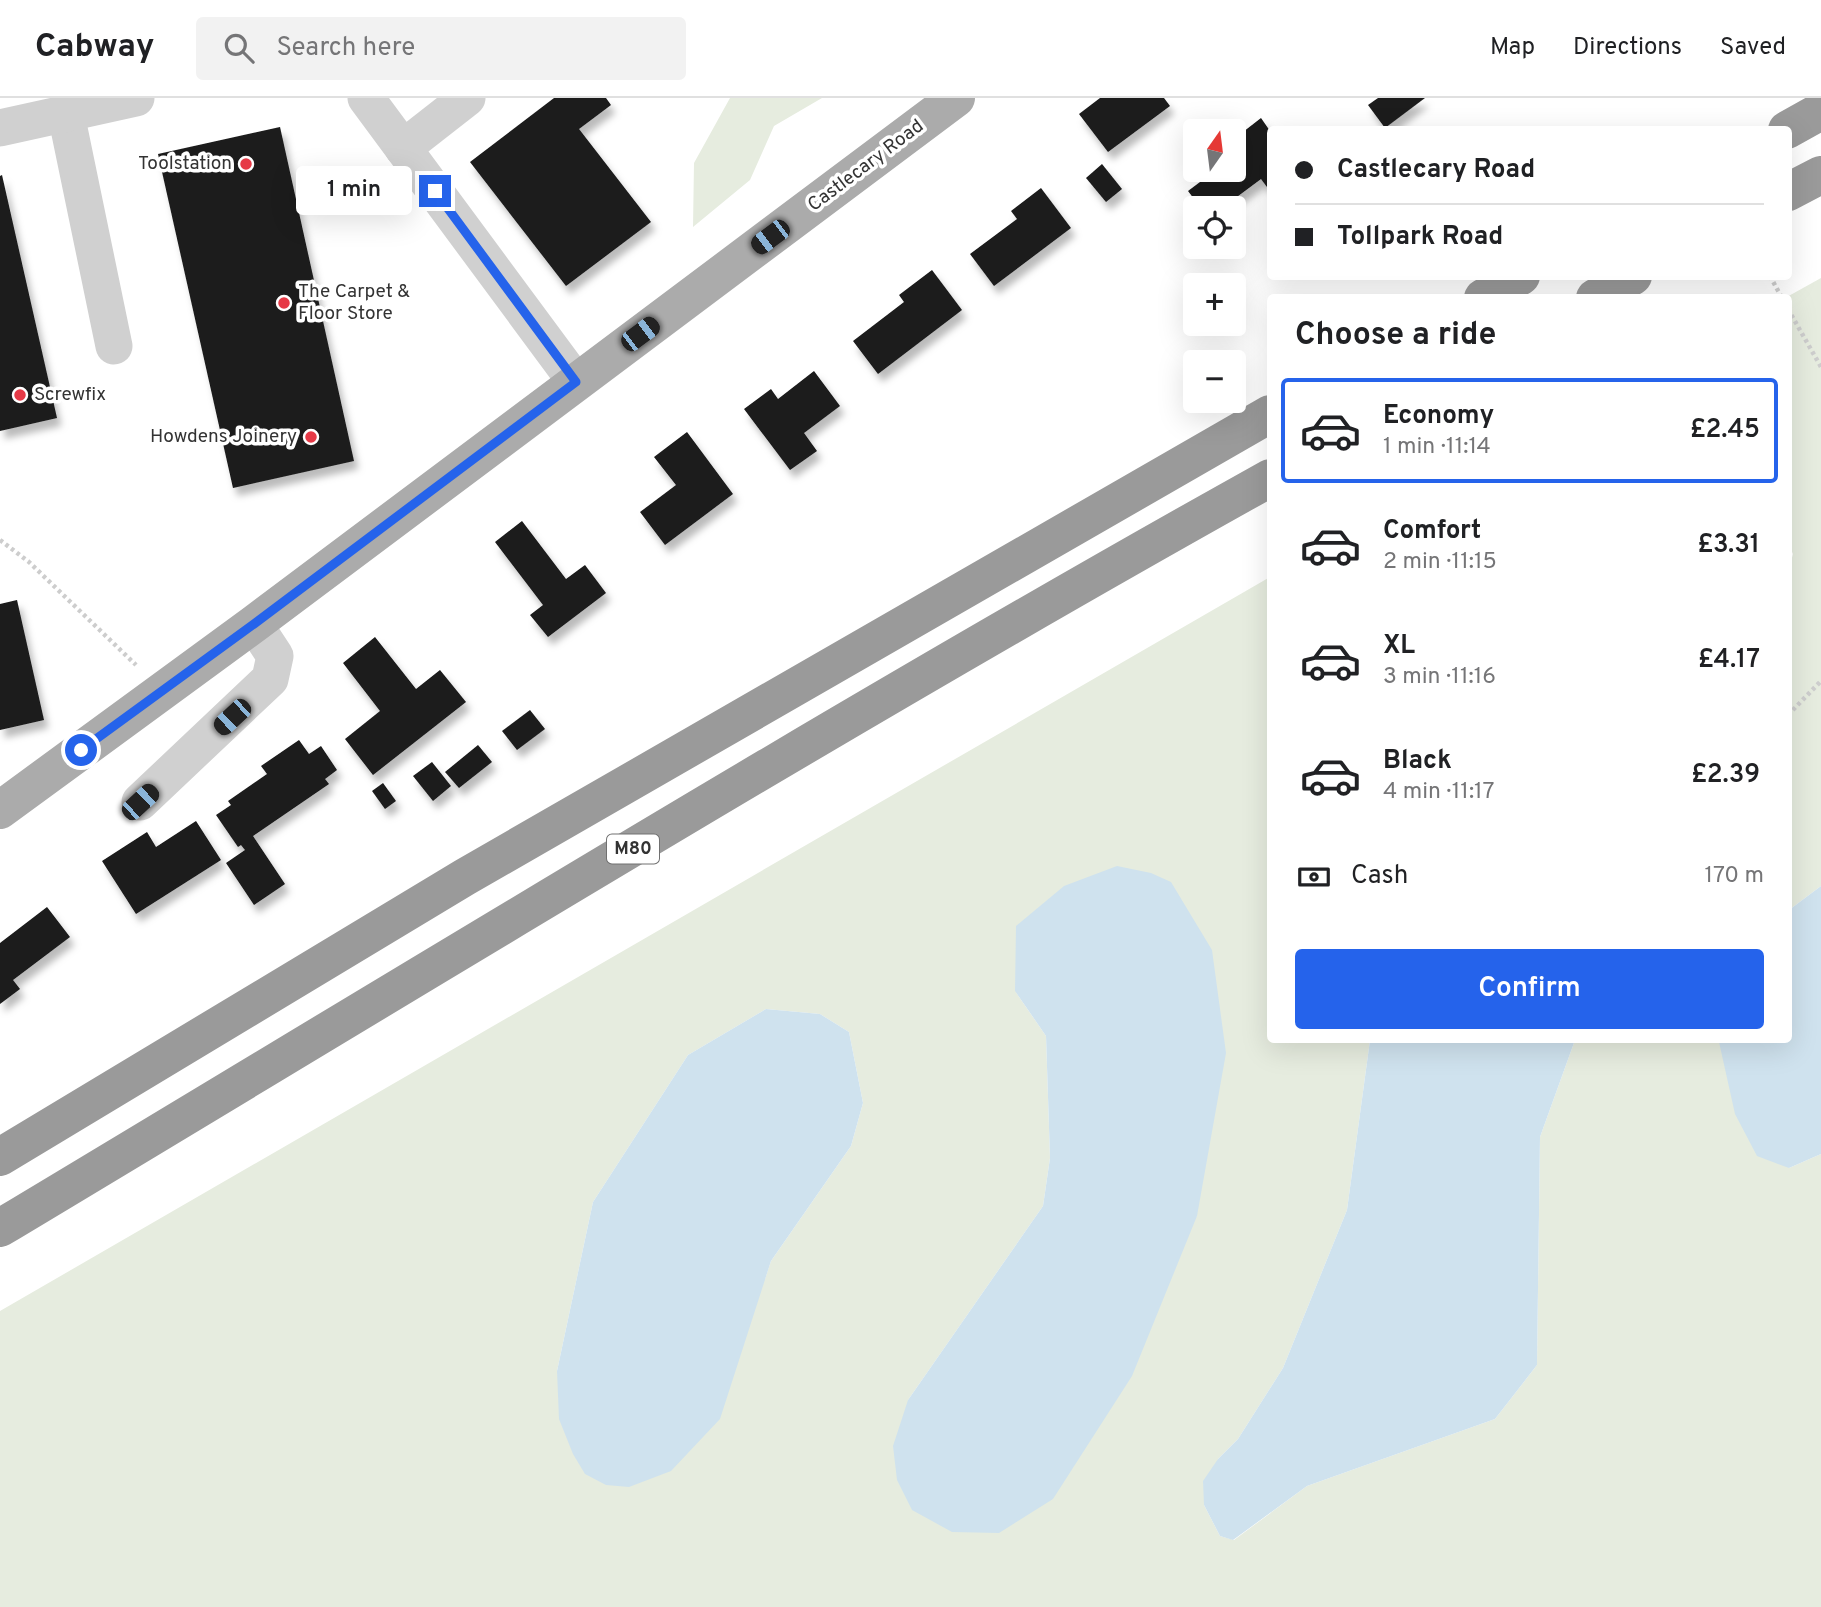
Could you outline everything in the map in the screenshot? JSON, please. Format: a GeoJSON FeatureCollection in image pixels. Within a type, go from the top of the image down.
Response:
{"type":"FeatureCollection","features":[{"type":"Feature","properties":{"kind":"highway"},"geometry":{"type":"LineString","coordinates":[[1792,127],[1821,111]]}},
{"type":"Feature","properties":{"kind":"highway"},"geometry":{"type":"LineString","coordinates":[[1792,190],[1821,175]]}},
{"type":"Feature","properties":{"kind":"highway"},"geometry":{"type":"LineString","coordinates":[[1489,294],[1514,280]]}},
{"type":"Feature","properties":{"kind":"highway"},"geometry":{"type":"LineString","coordinates":[[1602,294],[1626,280]]}},
{"type":"Feature","properties":{"kind":"highway"},"geometry":{"type":"LineString","coordinates":[[0,1157],[465,877],[1267,417]]}},
{"type":"Feature","properties":{"kind":"highway","name":"M80"},"geometry":{"type":"LineString","coordinates":[[0,1228],[520,915],[1077,586],[1267,480]]}},
{"type":"Feature","properties":{"kind":"main road","name":"Castlecary Road"},"geometry":{"type":"LineString","coordinates":[[0,810],[254,624],[956,98]]}},
{"type":"Feature","properties":{"kind":"street"},"geometry":{"type":"LineString","coordinates":[[0,128],[136,98]]}},
{"type":"Feature","properties":{"kind":"street"},"geometry":{"type":"LineString","coordinates":[[366,98],[576,382]]}},
{"type":"Feature","properties":{"kind":"street"},"geometry":{"type":"LineString","coordinates":[[403,148],[467,98]]}},
{"type":"Feature","properties":{"kind":"street"},"geometry":{"type":"LineString","coordinates":[[66,114],[114,346]]}},
{"type":"Feature","properties":{"kind":"street"},"geometry":{"type":"LineString","coordinates":[[140,802],[270,679],[275,656],[254,624]]}},
{"type":"Feature","properties":{"kind":"path"},"geometry":{"type":"LineString","coordinates":[[1792,316],[1821,367]]}},
{"type":"Feature","properties":{"kind":"path"},"geometry":{"type":"LineString","coordinates":[[0,540],[29,562],[162,690]]}},
{"type":"Feature","properties":{"kind":"path"},"geometry":{"type":"LineString","coordinates":[[1792,711],[1821,681]]}},
{"type":"Feature","properties":{"kind":"shaded area"},"geometry":{"type":"Polygon","coordinates":[[[730,98],[822,98],[774,126],[750,180],[693,227],[694,163],[730,98]]]}},
{"type":"Feature","properties":{"kind":"shaded area"},"geometry":{"type":"Polygon","coordinates":[[[1821,278],[1821,886],[1792,908],[1793,554],[1792,294],[1821,278]]]}},
{"type":"Feature","properties":{"kind":"shaded area"},"geometry":{"type":"Polygon","coordinates":[[[1267,579],[1267,1043],[1370,1043],[1347,1210],[1283,1368],[1238,1439],[1218,1459],[1204,1505],[1220,1536],[1234,1540],[1307,1486],[1495,1419],[1537,1365],[1540,1137],[1574,1043],[1722,1043],[1789,1168],[1821,1154],[1821,1607],[0,1607],[0,1311],[1267,579]],[[1015,991],[1046,1036],[1050,1158],[1043,1206],[908,1400],[1197,1216],[1015,991]],[[766,1009],[688,1055],[593,1202],[557,1371],[765,1279],[771,1261],[851,1146],[863,1103],[849,1032],[820,1014],[766,1009]]]}},
{"type":"Feature","properties":{"kind":"water"},"geometry":{"type":"Polygon","coordinates":[[[1117,866],[1151,873],[1171,882],[1212,950],[1226,1053],[1197,1216],[1132,1376],[1053,1499],[999,1533],[952,1532],[912,1510],[897,1480],[893,1446],[908,1400],[1043,1206],[1050,1158],[1046,1036],[1015,991],[1016,926],[1064,886],[1117,866]]]}},
{"type":"Feature","properties":{"kind":"water"},"geometry":{"type":"Polygon","coordinates":[[[1821,886],[1821,1154],[1789,1168],[1757,1156],[1735,1114],[1719,1043],[1792,1043],[1792,908],[1821,886]]]}},
{"type":"Feature","properties":{"kind":"water"},"geometry":{"type":"Polygon","coordinates":[[[766,1009],[820,1014],[849,1032],[863,1103],[851,1146],[771,1261],[720,1419],[671,1471],[629,1487],[606,1485],[585,1474],[573,1454],[559,1419],[557,1371],[593,1202],[688,1055],[766,1009]]]}},
{"type":"Feature","properties":{"kind":"water"},"geometry":{"type":"Polygon","coordinates":[[[1370,1043],[1574,1043],[1540,1137],[1537,1365],[1495,1419],[1307,1486],[1233,1540],[1220,1536],[1204,1505],[1203,1481],[1218,1459],[1238,1439],[1283,1368],[1347,1210],[1370,1043]]]}},
{"type":"Feature","properties":{"kind":"building"},"geometry":{"type":"Polygon","coordinates":[[[554,98],[606,98],[611,105],[579,129],[651,222],[566,286],[470,162],[554,98]]]}},
{"type":"Feature","properties":{"kind":"building"},"geometry":{"type":"Polygon","coordinates":[[[1100,98],[1164,98],[1170,106],[1108,152],[1079,114],[1100,98]]]}},
{"type":"Feature","properties":{"kind":"building"},"geometry":{"type":"Polygon","coordinates":[[[1378,98],[1425,98],[1388,126],[1384,126],[1368,105],[1378,98]]]}},
{"type":"Feature","properties":{"kind":"building"},"geometry":{"type":"Polygon","coordinates":[[[1261,118],[1267,127],[1267,187],[1261,179],[1238,196],[1192,196],[1188,191],[1200,182],[1246,182],[1246,130],[1261,118]]]}},
{"type":"Feature","properties":{"kind":"building"},"geometry":{"type":"Polygon","coordinates":[[[280,127],[354,461],[233,488],[158,154],[280,127]]]}},
{"type":"Feature","properties":{"kind":"building"},"geometry":{"type":"Polygon","coordinates":[[[1102,164],[1122,189],[1106,202],[1086,178],[1102,164]]]}},
{"type":"Feature","properties":{"kind":"building"},"geometry":{"type":"Polygon","coordinates":[[[2,175],[57,418],[0,431],[0,176],[2,175]]]}},
{"type":"Feature","properties":{"kind":"building"},"geometry":{"type":"Polygon","coordinates":[[[1041,188],[1071,228],[994,286],[970,254],[1017,219],[1011,211],[1041,188]]]}},
{"type":"Feature","properties":{"kind":"building"},"geometry":{"type":"Polygon","coordinates":[[[932,270],[962,310],[878,374],[853,341],[904,302],[899,295],[932,270]]]}},
{"type":"Feature","properties":{"kind":"building"},"geometry":{"type":"Polygon","coordinates":[[[814,371],[840,406],[804,433],[817,451],[790,470],[744,409],[771,389],[778,399],[814,371]]]}},
{"type":"Feature","properties":{"kind":"building"},"geometry":{"type":"Polygon","coordinates":[[[687,432],[733,494],[665,545],[640,512],[676,485],[654,457],[687,432]]]}},
{"type":"Feature","properties":{"kind":"building"},"geometry":{"type":"Polygon","coordinates":[[[522,521],[566,579],[585,565],[606,593],[548,637],[530,615],[543,605],[495,542],[522,521]]]}},
{"type":"Feature","properties":{"kind":"building"},"geometry":{"type":"Polygon","coordinates":[[[17,600],[44,720],[0,730],[0,604],[17,600]]]}},
{"type":"Feature","properties":{"kind":"building"},"geometry":{"type":"Polygon","coordinates":[[[375,637],[416,689],[440,670],[466,702],[373,775],[345,739],[380,711],[343,663],[375,637]]]}},
{"type":"Feature","properties":{"kind":"building"},"geometry":{"type":"Polygon","coordinates":[[[530,710],[545,729],[517,750],[502,731],[530,710]]]}},
{"type":"Feature","properties":{"kind":"building"},"geometry":{"type":"Polygon","coordinates":[[[299,740],[309,754],[321,746],[337,770],[325,779],[329,784],[253,836],[285,884],[254,905],[226,863],[245,850],[241,845],[238,847],[216,815],[231,805],[228,801],[267,774],[261,766],[299,740]]]}},
{"type":"Feature","properties":{"kind":"building"},"geometry":{"type":"Polygon","coordinates":[[[478,745],[492,762],[459,788],[445,772],[478,745]]]}},
{"type":"Feature","properties":{"kind":"building"},"geometry":{"type":"Polygon","coordinates":[[[432,762],[451,786],[433,801],[413,776],[432,762]]]}},
{"type":"Feature","properties":{"kind":"building"},"geometry":{"type":"Polygon","coordinates":[[[383,783],[396,801],[385,809],[372,791],[383,783]]]}},
{"type":"Feature","properties":{"kind":"building"},"geometry":{"type":"Polygon","coordinates":[[[196,821],[221,860],[136,914],[102,861],[147,832],[156,847],[196,821]]]}},
{"type":"Feature","properties":{"kind":"building"},"geometry":{"type":"Polygon","coordinates":[[[47,907],[70,937],[13,980],[20,989],[0,1004],[0,943],[47,907]]]}},
{"type":"Feature","properties":{"kind":"place","name":"Toolstation"},"geometry":{"type":"Point","coordinates":[246,164]}},
{"type":"Feature","properties":{"kind":"place","name":"The Carpet & Floor Store"},"geometry":{"type":"Point","coordinates":[284,303]}},
{"type":"Feature","properties":{"kind":"place","name":"Screwfix"},"geometry":{"type":"Point","coordinates":[20,395]}},
{"type":"Feature","properties":{"kind":"place","name":"Howdens Joinery"},"geometry":{"type":"Point","coordinates":[311,437]}},
{"type":"Feature","properties":{"kind":"route"},"geometry":{"type":"LineString","coordinates":[[81,750],[576,382],[435,191]]}}]}
